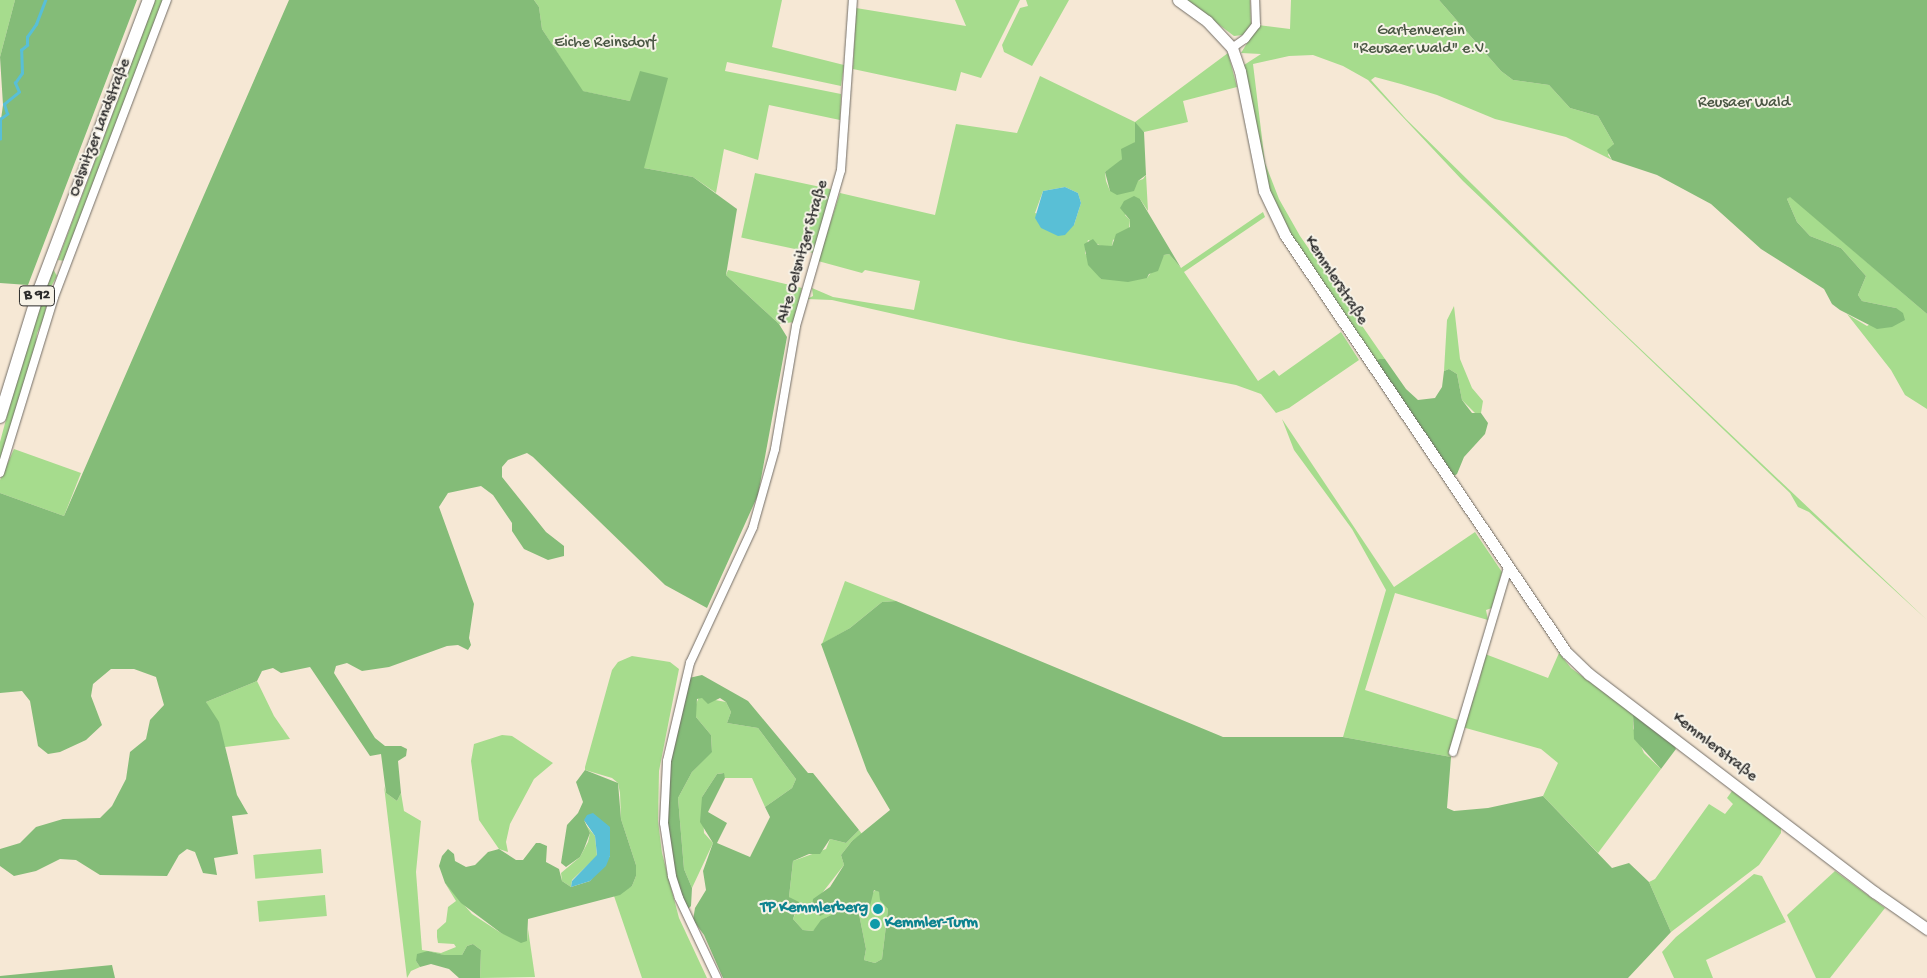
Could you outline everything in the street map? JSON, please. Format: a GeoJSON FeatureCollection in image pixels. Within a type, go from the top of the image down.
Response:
{"type":"FeatureCollection","features":[{"type":"Feature","properties":{"kind":"main road","name":"Oelsnitzer Landstraße"},"geometry":{"type":"LineString","coordinates":[[0,416],[50,263],[149,0]]}},
{"type":"Feature","properties":{"kind":"street","name":"Oelsnitzer Landstraße"},"geometry":{"type":"LineString","coordinates":[[0,472],[54,297],[167,0]]}},
{"type":"Feature","properties":{"kind":"street","name":"Alte Oelsnitzer Straße"},"geometry":{"type":"LineString","coordinates":[[717,978],[679,898],[672,876],[664,823],[666,761],[690,662],[762,501],[775,450],[804,292],[835,198],[841,170],[853,0]]}},
{"type":"Feature","properties":{"kind":"street","name":"Kemmlerstraße"},"geometry":{"type":"LineString","coordinates":[[1178,0],[1207,21],[1232,48],[1240,71],[1257,166],[1274,215],[1366,359],[1566,652],[1589,674],[1874,892],[1927,929]]}},
{"type":"Feature","properties":{"kind":"street"},"geometry":{"type":"LineString","coordinates":[[1232,48],[1245,39],[1256,25],[1255,0]]}},
{"type":"Feature","properties":{"kind":"street"},"geometry":{"type":"LineString","coordinates":[[50,263],[66,267]]}},
{"type":"Feature","properties":{"kind":"street"},"geometry":{"type":"LineString","coordinates":[[1453,752],[1508,568]]}},
{"type":"Feature","properties":{"kind":"green space"},"geometry":{"type":"Polygon","coordinates":[[[0,0],[15,0],[0,57],[0,0]]]}},
{"type":"Feature","properties":{"kind":"green space"},"geometry":{"type":"Polygon","coordinates":[[[15,0],[137,0],[28,285],[0,283],[0,126],[3,105],[0,57],[15,0]]]}},
{"type":"Feature","properties":{"kind":"green space"},"geometry":{"type":"Polygon","coordinates":[[[155,0],[165,0],[65,261],[58,260],[155,0]]]}},
{"type":"Feature","properties":{"kind":"green space"},"geometry":{"type":"Polygon","coordinates":[[[289,0],[534,0],[539,7],[542,29],[583,91],[630,101],[640,71],[668,78],[644,168],[693,177],[737,209],[726,275],[779,324],[787,337],[758,495],[707,608],[665,585],[533,457],[527,453],[508,460],[502,467],[502,477],[546,532],[564,546],[564,556],[548,560],[524,549],[512,531],[512,523],[493,495],[481,486],[448,493],[439,507],[474,604],[469,638],[471,645],[468,650],[458,645],[447,646],[389,667],[362,671],[347,663],[336,666],[334,673],[375,738],[385,746],[401,746],[407,749],[406,756],[398,761],[401,793],[397,801],[386,793],[381,754],[370,756],[310,667],[281,673],[273,668],[262,671],[257,681],[206,702],[219,722],[237,795],[248,814],[232,816],[238,854],[214,858],[217,875],[203,873],[195,852],[187,849],[179,855],[167,876],[100,875],[76,860],[60,859],[36,871],[14,876],[0,866],[0,849],[20,843],[36,827],[63,819],[100,818],[112,806],[126,779],[130,752],[146,739],[150,720],[164,705],[156,677],[134,669],[111,669],[93,684],[91,696],[102,725],[86,740],[60,752],[48,754],[38,746],[30,701],[22,691],[0,693],[0,493],[64,516],[289,0]]]}},
{"type":"Feature","properties":{"kind":"green space","name":"Eiche Reinsdorf"},"geometry":{"type":"Polygon","coordinates":[[[534,0],[782,0],[772,47],[844,65],[841,86],[727,62],[725,71],[841,94],[840,120],[769,105],[758,160],[724,149],[716,193],[693,177],[644,168],[630,101],[582,91],[542,29],[539,7],[534,0]]]}},
{"type":"Feature","properties":{"kind":"green space"},"geometry":{"type":"Polygon","coordinates":[[[955,0],[1020,0],[981,78],[961,72],[956,91],[853,69],[856,8],[966,26],[955,0]]]}},
{"type":"Feature","properties":{"kind":"green space"},"geometry":{"type":"Polygon","coordinates":[[[1026,0],[1069,0],[1032,66],[1004,52],[1002,45],[1020,8],[1028,6],[1026,0]]]}},
{"type":"Feature","properties":{"kind":"green space"},"geometry":{"type":"Polygon","coordinates":[[[1186,0],[1250,0],[1251,26],[1243,35],[1234,36],[1186,0]]]}},
{"type":"Feature","properties":{"kind":"green space","name":"Gartenverein \"Reusaer Wald\" e.V."},"geometry":{"type":"Polygon","coordinates":[[[1291,0],[1439,0],[1501,71],[1513,80],[1549,85],[1570,108],[1598,116],[1614,144],[1608,155],[1612,160],[1566,137],[1495,119],[1437,95],[1401,84],[1375,77],[1371,80],[1406,119],[1612,322],[1927,620],[1809,512],[1798,507],[1790,493],[1463,181],[1368,80],[1343,66],[1313,55],[1289,56],[1253,64],[1265,163],[1279,199],[1300,236],[1385,359],[1376,362],[1288,232],[1267,188],[1244,65],[1261,54],[1241,53],[1258,25],[1290,29],[1291,0]]]}},
{"type":"Feature","properties":{"kind":"green space","name":"Reusaer Wald"},"geometry":{"type":"Polygon","coordinates":[[[1439,0],[1927,0],[1927,314],[1790,197],[1787,199],[1797,222],[1810,236],[1841,248],[1866,276],[1858,295],[1862,301],[1896,308],[1903,313],[1905,320],[1892,327],[1877,329],[1840,310],[1832,304],[1824,289],[1761,249],[1711,204],[1657,175],[1612,160],[1607,150],[1614,144],[1598,116],[1570,108],[1549,85],[1513,80],[1501,71],[1439,0]]]}},
{"type":"Feature","properties":{"kind":"green space"},"geometry":{"type":"Polygon","coordinates":[[[1228,53],[1237,87],[1183,101],[1188,122],[1144,132],[1135,123],[1135,142],[1118,164],[1105,172],[1110,191],[1143,179],[1146,175],[1148,211],[1140,199],[1125,215],[1130,220],[1129,230],[1113,240],[1112,246],[1106,248],[1088,240],[1085,253],[1101,279],[1147,278],[1164,255],[1169,254],[1181,268],[1263,212],[1265,217],[1184,272],[1258,381],[1274,370],[1279,376],[1341,332],[1359,360],[1289,408],[1276,413],[1261,394],[1236,385],[1009,340],[832,300],[807,299],[813,296],[812,288],[833,297],[914,310],[920,281],[865,270],[862,273],[818,261],[840,193],[935,215],[956,124],[1017,133],[1040,76],[1135,122],[1228,53]],[[1065,187],[1043,191],[1035,213],[1074,225],[1081,203],[1078,193],[1065,187]]]}},
{"type":"Feature","properties":{"kind":"green space"},"geometry":{"type":"Polygon","coordinates":[[[1135,122],[1144,132],[1146,175],[1138,181],[1134,191],[1117,195],[1110,191],[1105,172],[1122,159],[1121,149],[1135,142],[1135,122]]]}},
{"type":"Feature","properties":{"kind":"green space"},"geometry":{"type":"Polygon","coordinates":[[[755,173],[832,189],[819,254],[741,238],[755,173]]]}},
{"type":"Feature","properties":{"kind":"green space"},"geometry":{"type":"Polygon","coordinates":[[[1134,196],[1140,199],[1181,268],[1169,254],[1164,255],[1158,271],[1149,274],[1147,278],[1128,282],[1101,279],[1088,265],[1084,244],[1093,239],[1098,245],[1112,246],[1116,234],[1130,227],[1130,220],[1120,208],[1124,201],[1134,196]]]}},
{"type":"Feature","properties":{"kind":"green space"},"geometry":{"type":"Polygon","coordinates":[[[1790,196],[1927,314],[1927,409],[1905,395],[1891,370],[1847,314],[1867,326],[1896,308],[1862,301],[1858,295],[1866,276],[1841,248],[1810,236],[1797,222],[1787,199],[1790,196]]]}},
{"type":"Feature","properties":{"kind":"green space"},"geometry":{"type":"Polygon","coordinates":[[[53,269],[57,276],[49,290],[44,319],[37,333],[35,351],[0,466],[0,442],[23,356],[53,269]]]}},
{"type":"Feature","properties":{"kind":"green space"},"geometry":{"type":"Polygon","coordinates":[[[728,270],[802,288],[794,322],[779,324],[726,275],[728,270]]]}},
{"type":"Feature","properties":{"kind":"green space"},"geometry":{"type":"Polygon","coordinates":[[[1454,306],[1460,359],[1472,388],[1483,401],[1481,413],[1477,415],[1462,400],[1457,374],[1449,369],[1444,371],[1447,320],[1454,306]]]}},
{"type":"Feature","properties":{"kind":"green space"},"geometry":{"type":"Polygon","coordinates":[[[1379,359],[1385,359],[1406,389],[1418,400],[1435,398],[1442,387],[1444,371],[1449,369],[1457,374],[1462,400],[1472,413],[1481,413],[1488,423],[1485,434],[1464,457],[1457,474],[1454,476],[1376,362],[1379,359]]]}},
{"type":"Feature","properties":{"kind":"green space"},"geometry":{"type":"Polygon","coordinates":[[[1282,419],[1394,587],[1475,532],[1502,572],[1492,608],[1486,610],[1488,620],[1395,593],[1365,690],[1458,720],[1450,750],[1451,757],[1343,737],[1386,590],[1352,529],[1294,450],[1282,419]]]}},
{"type":"Feature","properties":{"kind":"green space"},"geometry":{"type":"Polygon","coordinates":[[[14,449],[81,473],[64,516],[0,493],[0,480],[14,449]]]}},
{"type":"Feature","properties":{"kind":"green space"},"geometry":{"type":"Polygon","coordinates":[[[845,581],[896,601],[882,602],[850,628],[822,644],[845,581]]]}},
{"type":"Feature","properties":{"kind":"green space"},"geometry":{"type":"Polygon","coordinates":[[[896,601],[1223,737],[1343,737],[1451,757],[1447,808],[1454,811],[1488,808],[1543,796],[1612,868],[1629,863],[1649,882],[1671,932],[1628,978],[723,978],[704,935],[693,920],[695,908],[706,890],[703,871],[713,843],[700,822],[702,797],[717,774],[724,773],[725,778],[708,812],[727,823],[717,843],[750,857],[770,817],[765,807],[792,788],[796,779],[758,728],[727,723],[731,712],[726,702],[720,698],[708,704],[702,698],[697,699],[696,717],[711,735],[712,752],[692,772],[678,798],[684,869],[692,888],[691,906],[687,910],[671,864],[666,814],[669,765],[689,678],[702,675],[748,701],[808,773],[813,773],[859,830],[846,843],[830,839],[820,854],[809,854],[793,861],[789,897],[799,902],[793,919],[803,930],[813,931],[821,920],[848,907],[855,909],[859,914],[866,949],[864,960],[875,963],[882,959],[888,909],[880,900],[879,892],[874,890],[870,906],[856,902],[846,903],[820,916],[812,907],[813,899],[830,887],[844,865],[841,855],[852,841],[890,810],[867,771],[821,644],[850,628],[882,602],[896,601]]]}},
{"type":"Feature","properties":{"kind":"green space"},"geometry":{"type":"Polygon","coordinates":[[[1559,653],[1571,668],[1633,714],[1633,728],[1644,753],[1661,769],[1598,853],[1543,796],[1558,763],[1541,749],[1462,727],[1472,692],[1476,691],[1479,682],[1485,654],[1548,678],[1559,653]]]}},
{"type":"Feature","properties":{"kind":"green space"},"geometry":{"type":"Polygon","coordinates":[[[632,656],[670,662],[679,669],[659,771],[658,821],[662,853],[679,918],[707,978],[642,978],[614,896],[632,886],[636,876],[636,865],[621,819],[618,783],[612,778],[585,770],[585,767],[612,670],[618,662],[632,656]]]}},
{"type":"Feature","properties":{"kind":"green space"},"geometry":{"type":"Polygon","coordinates":[[[257,681],[274,716],[290,739],[225,747],[206,702],[257,681]]]}},
{"type":"Feature","properties":{"kind":"green space"},"geometry":{"type":"Polygon","coordinates":[[[699,697],[726,702],[731,712],[727,723],[758,728],[796,779],[792,788],[765,807],[752,778],[725,778],[723,773],[717,774],[702,797],[704,833],[713,843],[692,888],[684,869],[678,798],[692,772],[712,751],[711,735],[696,717],[694,709],[699,697]]]}},
{"type":"Feature","properties":{"kind":"green space"},"geometry":{"type":"Polygon","coordinates":[[[1633,714],[1673,743],[1676,749],[1661,769],[1634,739],[1633,714]]]}},
{"type":"Feature","properties":{"kind":"green space"},"geometry":{"type":"Polygon","coordinates":[[[502,735],[512,736],[553,763],[534,779],[510,824],[506,842],[508,852],[499,849],[479,820],[471,761],[474,744],[502,735]]]}},
{"type":"Feature","properties":{"kind":"green space"},"geometry":{"type":"Polygon","coordinates":[[[585,770],[618,783],[621,819],[636,865],[636,876],[632,886],[620,895],[528,919],[527,941],[521,943],[501,933],[461,903],[445,883],[439,866],[442,856],[448,849],[454,854],[455,861],[466,867],[475,865],[488,852],[499,849],[516,860],[523,860],[536,843],[540,843],[547,846],[546,862],[559,869],[562,881],[571,887],[590,881],[610,856],[584,820],[590,833],[580,857],[566,867],[561,863],[567,825],[578,813],[583,802],[576,782],[585,770]]]}},
{"type":"Feature","properties":{"kind":"green space"},"geometry":{"type":"Polygon","coordinates":[[[384,786],[386,793],[397,801],[401,793],[404,811],[421,821],[416,872],[422,950],[441,953],[456,947],[454,944],[438,943],[437,930],[446,922],[448,907],[456,901],[445,883],[472,914],[501,933],[527,941],[528,929],[535,977],[480,978],[481,950],[473,944],[467,946],[462,955],[443,955],[428,951],[416,961],[420,967],[411,971],[407,978],[384,786]]]}},
{"type":"Feature","properties":{"kind":"green space"},"geometry":{"type":"Polygon","coordinates":[[[1732,791],[1781,828],[1781,833],[1759,865],[1671,932],[1649,882],[1655,879],[1709,804],[1725,814],[1733,804],[1727,798],[1732,791]]]}},
{"type":"Feature","properties":{"kind":"green space"},"geometry":{"type":"Polygon","coordinates":[[[586,825],[595,836],[597,856],[572,880],[571,887],[562,881],[561,873],[580,857],[588,842],[590,833],[586,825]]]}},
{"type":"Feature","properties":{"kind":"green space"},"geometry":{"type":"Polygon","coordinates":[[[859,830],[862,834],[852,841],[841,855],[844,865],[819,897],[828,914],[846,903],[856,902],[865,905],[875,890],[879,892],[888,909],[882,959],[875,963],[864,960],[866,949],[859,914],[827,917],[813,931],[803,930],[793,919],[798,908],[789,897],[793,861],[826,849],[830,839],[846,843],[859,830]]]}},
{"type":"Feature","properties":{"kind":"green space"},"geometry":{"type":"Polygon","coordinates":[[[321,849],[323,873],[255,879],[253,855],[321,849]]]}},
{"type":"Feature","properties":{"kind":"green space"},"geometry":{"type":"Polygon","coordinates":[[[1835,871],[1885,908],[1830,978],[1816,978],[1787,915],[1835,871]]]}},
{"type":"Feature","properties":{"kind":"green space"},"geometry":{"type":"Polygon","coordinates":[[[1754,874],[1762,876],[1786,922],[1706,960],[1713,978],[1674,978],[1662,952],[1676,937],[1754,874]]]}},
{"type":"Feature","properties":{"kind":"green space"},"geometry":{"type":"Polygon","coordinates":[[[325,895],[327,916],[259,922],[257,901],[325,895]]]}},
{"type":"Feature","properties":{"kind":"green space"},"geometry":{"type":"Polygon","coordinates":[[[473,944],[481,950],[480,978],[459,978],[449,969],[431,964],[420,967],[416,961],[417,954],[428,951],[444,955],[462,955],[467,946],[473,944]]]}},
{"type":"Feature","properties":{"kind":"green space"},"geometry":{"type":"Polygon","coordinates":[[[112,965],[115,978],[0,978],[0,976],[112,965]]]}},
{"type":"Feature","properties":{"kind":"water"},"geometry":{"type":"Polygon","coordinates":[[[1065,187],[1078,193],[1081,203],[1074,225],[1065,235],[1058,236],[1041,228],[1035,218],[1043,191],[1065,187]]]}},
{"type":"Feature","properties":{"kind":"water"},"geometry":{"type":"Polygon","coordinates":[[[593,813],[610,827],[610,856],[606,866],[590,881],[571,887],[572,881],[597,855],[595,836],[584,820],[587,815],[593,813]]]}},
{"type":"Feature","properties":{"kind":"waterway"},"geometry":{"type":"LineString","coordinates":[[0,139],[0,119],[7,114],[4,104],[19,92],[15,83],[22,73],[21,50],[27,45],[27,37],[36,24],[45,0]]}},
{"type":"Feature","properties":{"kind":"place","name":"TP Kemmlerberg"},"geometry":{"type":"Point","coordinates":[878,909]}},
{"type":"Feature","properties":{"kind":"place","name":"Kemmler-Turm"},"geometry":{"type":"Point","coordinates":[875,924]}}]}
